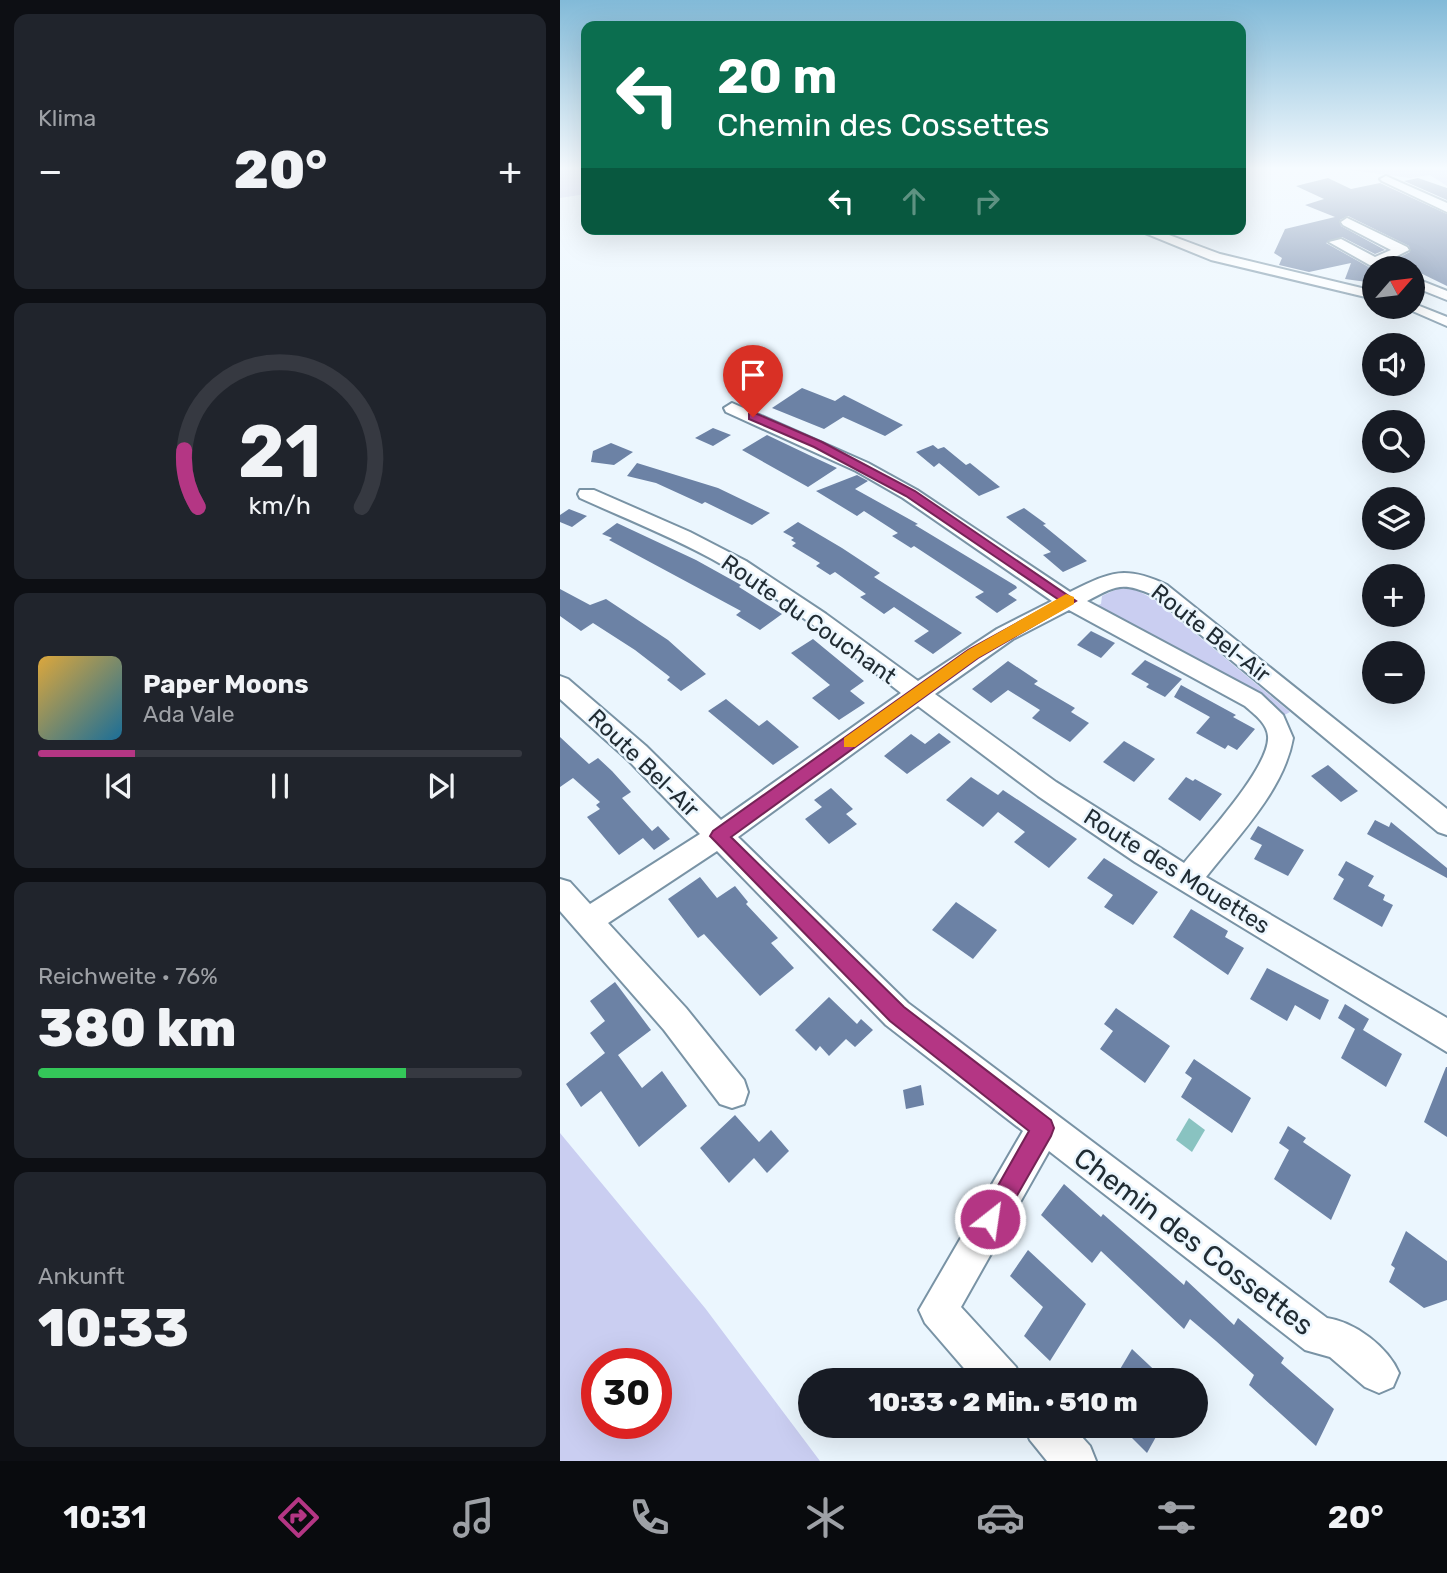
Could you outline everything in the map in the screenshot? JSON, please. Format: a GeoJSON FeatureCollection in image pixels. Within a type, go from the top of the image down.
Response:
{"type":"FeatureCollection","features":[{"type":"Feature","properties":{"kind":"street"},"geometry":{"type":"LineString","coordinates":[[1163,237],[1216,257],[1362,292]]}},
{"type":"Feature","properties":{"kind":"street"},"geometry":{"type":"LineString","coordinates":[[1377,237],[1402,250],[1393,256]]}},
{"type":"Feature","properties":{"kind":"street"},"geometry":{"type":"LineString","coordinates":[[1336,242],[1363,256]]}},
{"type":"Feature","properties":{"kind":"street"},"geometry":{"type":"LineString","coordinates":[[1425,289],[1447,296]]}},
{"type":"Feature","properties":{"kind":"street"},"geometry":{"type":"LineString","coordinates":[[1425,313],[1447,323]]}},
{"type":"Feature","properties":{"kind":"street"},"geometry":{"type":"LineString","coordinates":[[732,408],[818,445],[910,494],[1069,601],[1253,700],[1268,712],[1280,732],[1282,742],[1251,798],[1187,880]]}},
{"type":"Feature","properties":{"kind":"street","name":"Route du Couchant"},"geometry":{"type":"LineString","coordinates":[[587,494],[737,565],[807,612],[915,694]]}},
{"type":"Feature","properties":{"kind":"street","name":"Route Bel-Air"},"geometry":{"type":"LineString","coordinates":[[560,685],[638,753],[719,836],[915,694],[1005,634],[1120,578],[1148,583],[1447,824]]}},
{"type":"Feature","properties":{"kind":"street","name":"Route des Mouettes"},"geometry":{"type":"LineString","coordinates":[[915,694],[1082,813],[1187,880],[1447,1036]]}},
{"type":"Feature","properties":{"kind":"street"},"geometry":{"type":"LineString","coordinates":[[587,920],[719,836]]}},
{"type":"Feature","properties":{"kind":"street","name":"Chemin des Cossettes"},"geometry":{"type":"LineString","coordinates":[[719,836],[897,1014],[1319,1336],[1339,1339],[1379,1373]]}},
{"type":"Feature","properties":{"kind":"street"},"geometry":{"type":"LineString","coordinates":[[560,891],[675,1018],[732,1092]]}},
{"type":"Feature","properties":{"kind":"street"},"geometry":{"type":"LineString","coordinates":[[990,1368],[937,1310],[1043,1128]]}},
{"type":"Feature","properties":{"kind":"street"},"geometry":{"type":"LineString","coordinates":[[1055,1438],[1075,1461]]}},
{"type":"Feature","properties":{"kind":"shaded area"},"geometry":{"type":"Polygon","coordinates":[[[1131,587],[1155,600],[1290,712],[1281,717],[1099,610],[1097,605],[1101,604],[1102,596],[1119,588],[1131,587]]]}},
{"type":"Feature","properties":{"kind":"shaded area"},"geometry":{"type":"Polygon","coordinates":[[[1189,1118],[1205,1130],[1192,1152],[1176,1140],[1189,1118]]]}},
{"type":"Feature","properties":{"kind":"shaded area"},"geometry":{"type":"Polygon","coordinates":[[[560,1133],[705,1308],[798,1432],[798,1438],[803,1438],[820,1461],[560,1461],[560,1133]]]}},
{"type":"Feature","properties":{"kind":"building"},"geometry":{"type":"Polygon","coordinates":[[[1281,237],[1342,237],[1326,243],[1362,263],[1362,281],[1345,279],[1351,263],[1309,272],[1279,265],[1282,258],[1274,253],[1281,237]]]}},
{"type":"Feature","properties":{"kind":"building"},"geometry":{"type":"Polygon","coordinates":[[[1342,237],[1361,237],[1385,250],[1375,254],[1342,237]]]}},
{"type":"Feature","properties":{"kind":"building"},"geometry":{"type":"Polygon","coordinates":[[[1391,237],[1447,237],[1447,286],[1425,275],[1425,256],[1402,256],[1410,252],[1409,246],[1391,237]]]}},
{"type":"Feature","properties":{"kind":"building"},"geometry":{"type":"Polygon","coordinates":[[[802,388],[835,401],[844,395],[903,425],[885,436],[843,417],[824,429],[772,408],[802,388]]]}},
{"type":"Feature","properties":{"kind":"building"},"geometry":{"type":"Polygon","coordinates":[[[713,428],[731,435],[713,446],[695,438],[713,428]]]}},
{"type":"Feature","properties":{"kind":"building"},"geometry":{"type":"Polygon","coordinates":[[[767,435],[837,468],[808,487],[742,450],[767,435]]]}},
{"type":"Feature","properties":{"kind":"building"},"geometry":{"type":"Polygon","coordinates":[[[611,443],[633,452],[614,465],[591,462],[593,451],[611,443]]]}},
{"type":"Feature","properties":{"kind":"building"},"geometry":{"type":"Polygon","coordinates":[[[933,445],[938,449],[944,447],[966,465],[970,463],[1000,487],[979,496],[939,463],[934,467],[916,452],[933,445]]]}},
{"type":"Feature","properties":{"kind":"building"},"geometry":{"type":"Polygon","coordinates":[[[637,463],[718,488],[770,513],[752,525],[705,502],[702,504],[656,483],[627,476],[637,463]]]}},
{"type":"Feature","properties":{"kind":"building"},"geometry":{"type":"Polygon","coordinates":[[[857,475],[868,481],[855,489],[918,524],[915,525],[1016,586],[1017,588],[1008,594],[1017,600],[997,613],[975,597],[984,592],[914,546],[911,548],[892,536],[898,533],[864,511],[857,516],[816,491],[857,475]]]}},
{"type":"Feature","properties":{"kind":"building"},"geometry":{"type":"Polygon","coordinates":[[[1024,508],[1087,561],[1063,572],[1043,555],[1051,552],[1006,517],[1024,508]]]}},
{"type":"Feature","properties":{"kind":"building"},"geometry":{"type":"Polygon","coordinates":[[[569,509],[587,516],[572,527],[560,522],[560,515],[569,509]]]}},
{"type":"Feature","properties":{"kind":"building"},"geometry":{"type":"Polygon","coordinates":[[[798,522],[880,573],[874,577],[962,633],[933,654],[914,641],[929,631],[894,607],[884,614],[860,597],[866,594],[835,572],[830,575],[816,566],[820,563],[792,546],[796,543],[791,540],[794,538],[783,532],[798,522]]]}},
{"type":"Feature","properties":{"kind":"building"},"geometry":{"type":"Polygon","coordinates":[[[617,523],[696,560],[741,585],[739,587],[782,614],[760,630],[736,615],[741,611],[602,534],[617,523]]]}},
{"type":"Feature","properties":{"kind":"building"},"geometry":{"type":"Polygon","coordinates":[[[560,589],[590,605],[606,599],[668,640],[706,674],[681,691],[667,680],[670,677],[593,623],[581,631],[560,616],[560,589]]]}},
{"type":"Feature","properties":{"kind":"building"},"geometry":{"type":"Polygon","coordinates":[[[1091,631],[1115,643],[1101,658],[1077,645],[1091,631]]]}},
{"type":"Feature","properties":{"kind":"building"},"geometry":{"type":"Polygon","coordinates":[[[813,639],[864,681],[850,691],[865,703],[839,720],[812,698],[830,685],[791,653],[813,639]]]}},
{"type":"Feature","properties":{"kind":"building"},"geometry":{"type":"Polygon","coordinates":[[[1145,660],[1182,679],[1165,697],[1146,687],[1149,684],[1131,674],[1145,660]]]}},
{"type":"Feature","properties":{"kind":"building"},"geometry":{"type":"Polygon","coordinates":[[[1008,661],[1038,681],[1034,684],[1075,708],[1071,712],[1089,723],[1070,742],[1032,718],[1040,710],[1008,690],[991,703],[972,689],[1008,661]]]}},
{"type":"Feature","properties":{"kind":"building"},"geometry":{"type":"Polygon","coordinates":[[[1181,685],[1236,715],[1233,717],[1255,729],[1237,750],[1228,745],[1225,749],[1196,733],[1210,717],[1174,697],[1181,685]]]}},
{"type":"Feature","properties":{"kind":"building"},"geometry":{"type":"Polygon","coordinates":[[[726,699],[759,726],[767,720],[799,747],[773,765],[708,711],[726,699]]]}},
{"type":"Feature","properties":{"kind":"building"},"geometry":{"type":"Polygon","coordinates":[[[939,733],[951,742],[907,774],[884,756],[911,734],[925,744],[939,733]]]}},
{"type":"Feature","properties":{"kind":"building"},"geometry":{"type":"Polygon","coordinates":[[[560,737],[589,764],[598,758],[631,792],[622,798],[652,831],[658,826],[670,839],[654,850],[643,838],[619,855],[587,817],[600,809],[596,805],[600,802],[573,778],[560,787],[560,737]]]}},
{"type":"Feature","properties":{"kind":"building"},"geometry":{"type":"Polygon","coordinates":[[[1124,741],[1155,759],[1134,782],[1103,762],[1124,741]]]}},
{"type":"Feature","properties":{"kind":"building"},"geometry":{"type":"Polygon","coordinates":[[[1328,765],[1358,791],[1341,802],[1311,776],[1328,765]]]}},
{"type":"Feature","properties":{"kind":"building"},"geometry":{"type":"Polygon","coordinates":[[[971,777],[998,795],[1003,790],[1077,839],[1049,868],[1014,842],[1025,832],[998,812],[983,827],[946,800],[971,777]]]}},
{"type":"Feature","properties":{"kind":"building"},"geometry":{"type":"Polygon","coordinates":[[[1186,777],[1222,794],[1200,821],[1168,799],[1186,777]]]}},
{"type":"Feature","properties":{"kind":"building"},"geometry":{"type":"Polygon","coordinates":[[[831,788],[853,809],[846,814],[857,824],[829,844],[805,819],[822,807],[814,800],[831,788]]]}},
{"type":"Feature","properties":{"kind":"building"},"geometry":{"type":"Polygon","coordinates":[[[1375,820],[1389,827],[1391,822],[1447,868],[1447,878],[1367,834],[1375,820]]]}},
{"type":"Feature","properties":{"kind":"building"},"geometry":{"type":"Polygon","coordinates":[[[1258,826],[1304,850],[1288,876],[1254,859],[1262,845],[1250,839],[1258,826]]]}},
{"type":"Feature","properties":{"kind":"building"},"geometry":{"type":"Polygon","coordinates":[[[1104,858],[1158,892],[1133,925],[1104,907],[1113,895],[1087,878],[1104,858]]]}},
{"type":"Feature","properties":{"kind":"building"},"geometry":{"type":"Polygon","coordinates":[[[1346,861],[1374,876],[1368,886],[1385,895],[1383,900],[1393,905],[1382,927],[1333,899],[1344,879],[1338,875],[1346,861]]]}},
{"type":"Feature","properties":{"kind":"building"},"geometry":{"type":"Polygon","coordinates":[[[700,877],[717,898],[735,886],[748,902],[746,904],[778,938],[771,943],[794,968],[760,996],[704,934],[698,938],[668,899],[700,877]]]}},
{"type":"Feature","properties":{"kind":"building"},"geometry":{"type":"Polygon","coordinates":[[[956,902],[997,930],[973,959],[932,930],[956,902]]]}},
{"type":"Feature","properties":{"kind":"building"},"geometry":{"type":"Polygon","coordinates":[[[1191,909],[1228,931],[1225,937],[1244,948],[1228,975],[1173,937],[1191,909]]]}},
{"type":"Feature","properties":{"kind":"building"},"geometry":{"type":"Polygon","coordinates":[[[1267,968],[1329,1000],[1320,1020],[1295,1005],[1287,1021],[1250,999],[1267,968]]]}},
{"type":"Feature","properties":{"kind":"building"},"geometry":{"type":"Polygon","coordinates":[[[615,982],[651,1030],[618,1055],[642,1088],[662,1071],[687,1106],[639,1147],[601,1091],[581,1107],[566,1084],[605,1053],[590,1033],[605,1021],[590,1001],[615,982]]]}},
{"type":"Feature","properties":{"kind":"building"},"geometry":{"type":"Polygon","coordinates":[[[829,997],[857,1024],[861,1019],[873,1030],[855,1047],[846,1039],[829,1056],[820,1046],[816,1051],[795,1030],[829,997]]]}},
{"type":"Feature","properties":{"kind":"building"},"geometry":{"type":"Polygon","coordinates":[[[1345,1004],[1369,1019],[1363,1030],[1402,1054],[1386,1087],[1341,1058],[1355,1029],[1338,1018],[1345,1004]]]}},
{"type":"Feature","properties":{"kind":"building"},"geometry":{"type":"Polygon","coordinates":[[[1116,1008],[1170,1046],[1145,1083],[1100,1049],[1113,1031],[1104,1024],[1116,1008]]]}},
{"type":"Feature","properties":{"kind":"building"},"geometry":{"type":"Polygon","coordinates":[[[1194,1059],[1251,1098],[1232,1133],[1181,1097],[1192,1078],[1185,1073],[1194,1059]]]}},
{"type":"Feature","properties":{"kind":"building"},"geometry":{"type":"Polygon","coordinates":[[[1447,1067],[1447,1137],[1424,1122],[1447,1067]]]}},
{"type":"Feature","properties":{"kind":"building"},"geometry":{"type":"Polygon","coordinates":[[[921,1085],[924,1105],[906,1109],[903,1090],[921,1085]]]}},
{"type":"Feature","properties":{"kind":"building"},"geometry":{"type":"Polygon","coordinates":[[[735,1115],[759,1142],[771,1130],[789,1151],[767,1173],[754,1158],[729,1183],[700,1148],[735,1115]]]}},
{"type":"Feature","properties":{"kind":"building"},"geometry":{"type":"Polygon","coordinates":[[[1288,1126],[1306,1138],[1303,1142],[1351,1175],[1331,1220],[1274,1179],[1289,1150],[1279,1143],[1288,1126]]]}},
{"type":"Feature","properties":{"kind":"building"},"geometry":{"type":"Polygon","coordinates":[[[1064,1184],[1101,1217],[1103,1214],[1184,1285],[1186,1280],[1234,1325],[1238,1318],[1284,1358],[1281,1363],[1334,1409],[1316,1446],[1249,1385],[1254,1375],[1190,1319],[1184,1329],[1101,1251],[1092,1263],[1041,1215],[1064,1184]]]}},
{"type":"Feature","properties":{"kind":"building"},"geometry":{"type":"Polygon","coordinates":[[[1406,1231],[1447,1261],[1447,1300],[1424,1308],[1389,1282],[1395,1268],[1391,1265],[1406,1231]]]}},
{"type":"Feature","properties":{"kind":"building"},"geometry":{"type":"Polygon","coordinates":[[[1028,1250],[1086,1304],[1050,1361],[1024,1336],[1043,1307],[1010,1276],[1028,1250]]]}},
{"type":"Feature","properties":{"kind":"building"},"geometry":{"type":"Polygon","coordinates":[[[1132,1349],[1152,1368],[1121,1368],[1132,1349]]]}},
{"type":"Feature","properties":{"kind":"building"},"geometry":{"type":"Polygon","coordinates":[[[1132,1438],[1155,1438],[1147,1453],[1132,1438]]]}},
{"type":"Feature","properties":{"kind":"slow traffic"},"geometry":{"type":"LineString","coordinates":[[849,742],[973,654],[1069,601],[1066,599]]}},
{"type":"Feature","properties":{"kind":"route"},"geometry":{"type":"LineString","coordinates":[[753,417],[818,445],[910,494],[1069,601],[973,654],[719,836],[897,1014],[1043,1128],[990,1219]]}}]}
